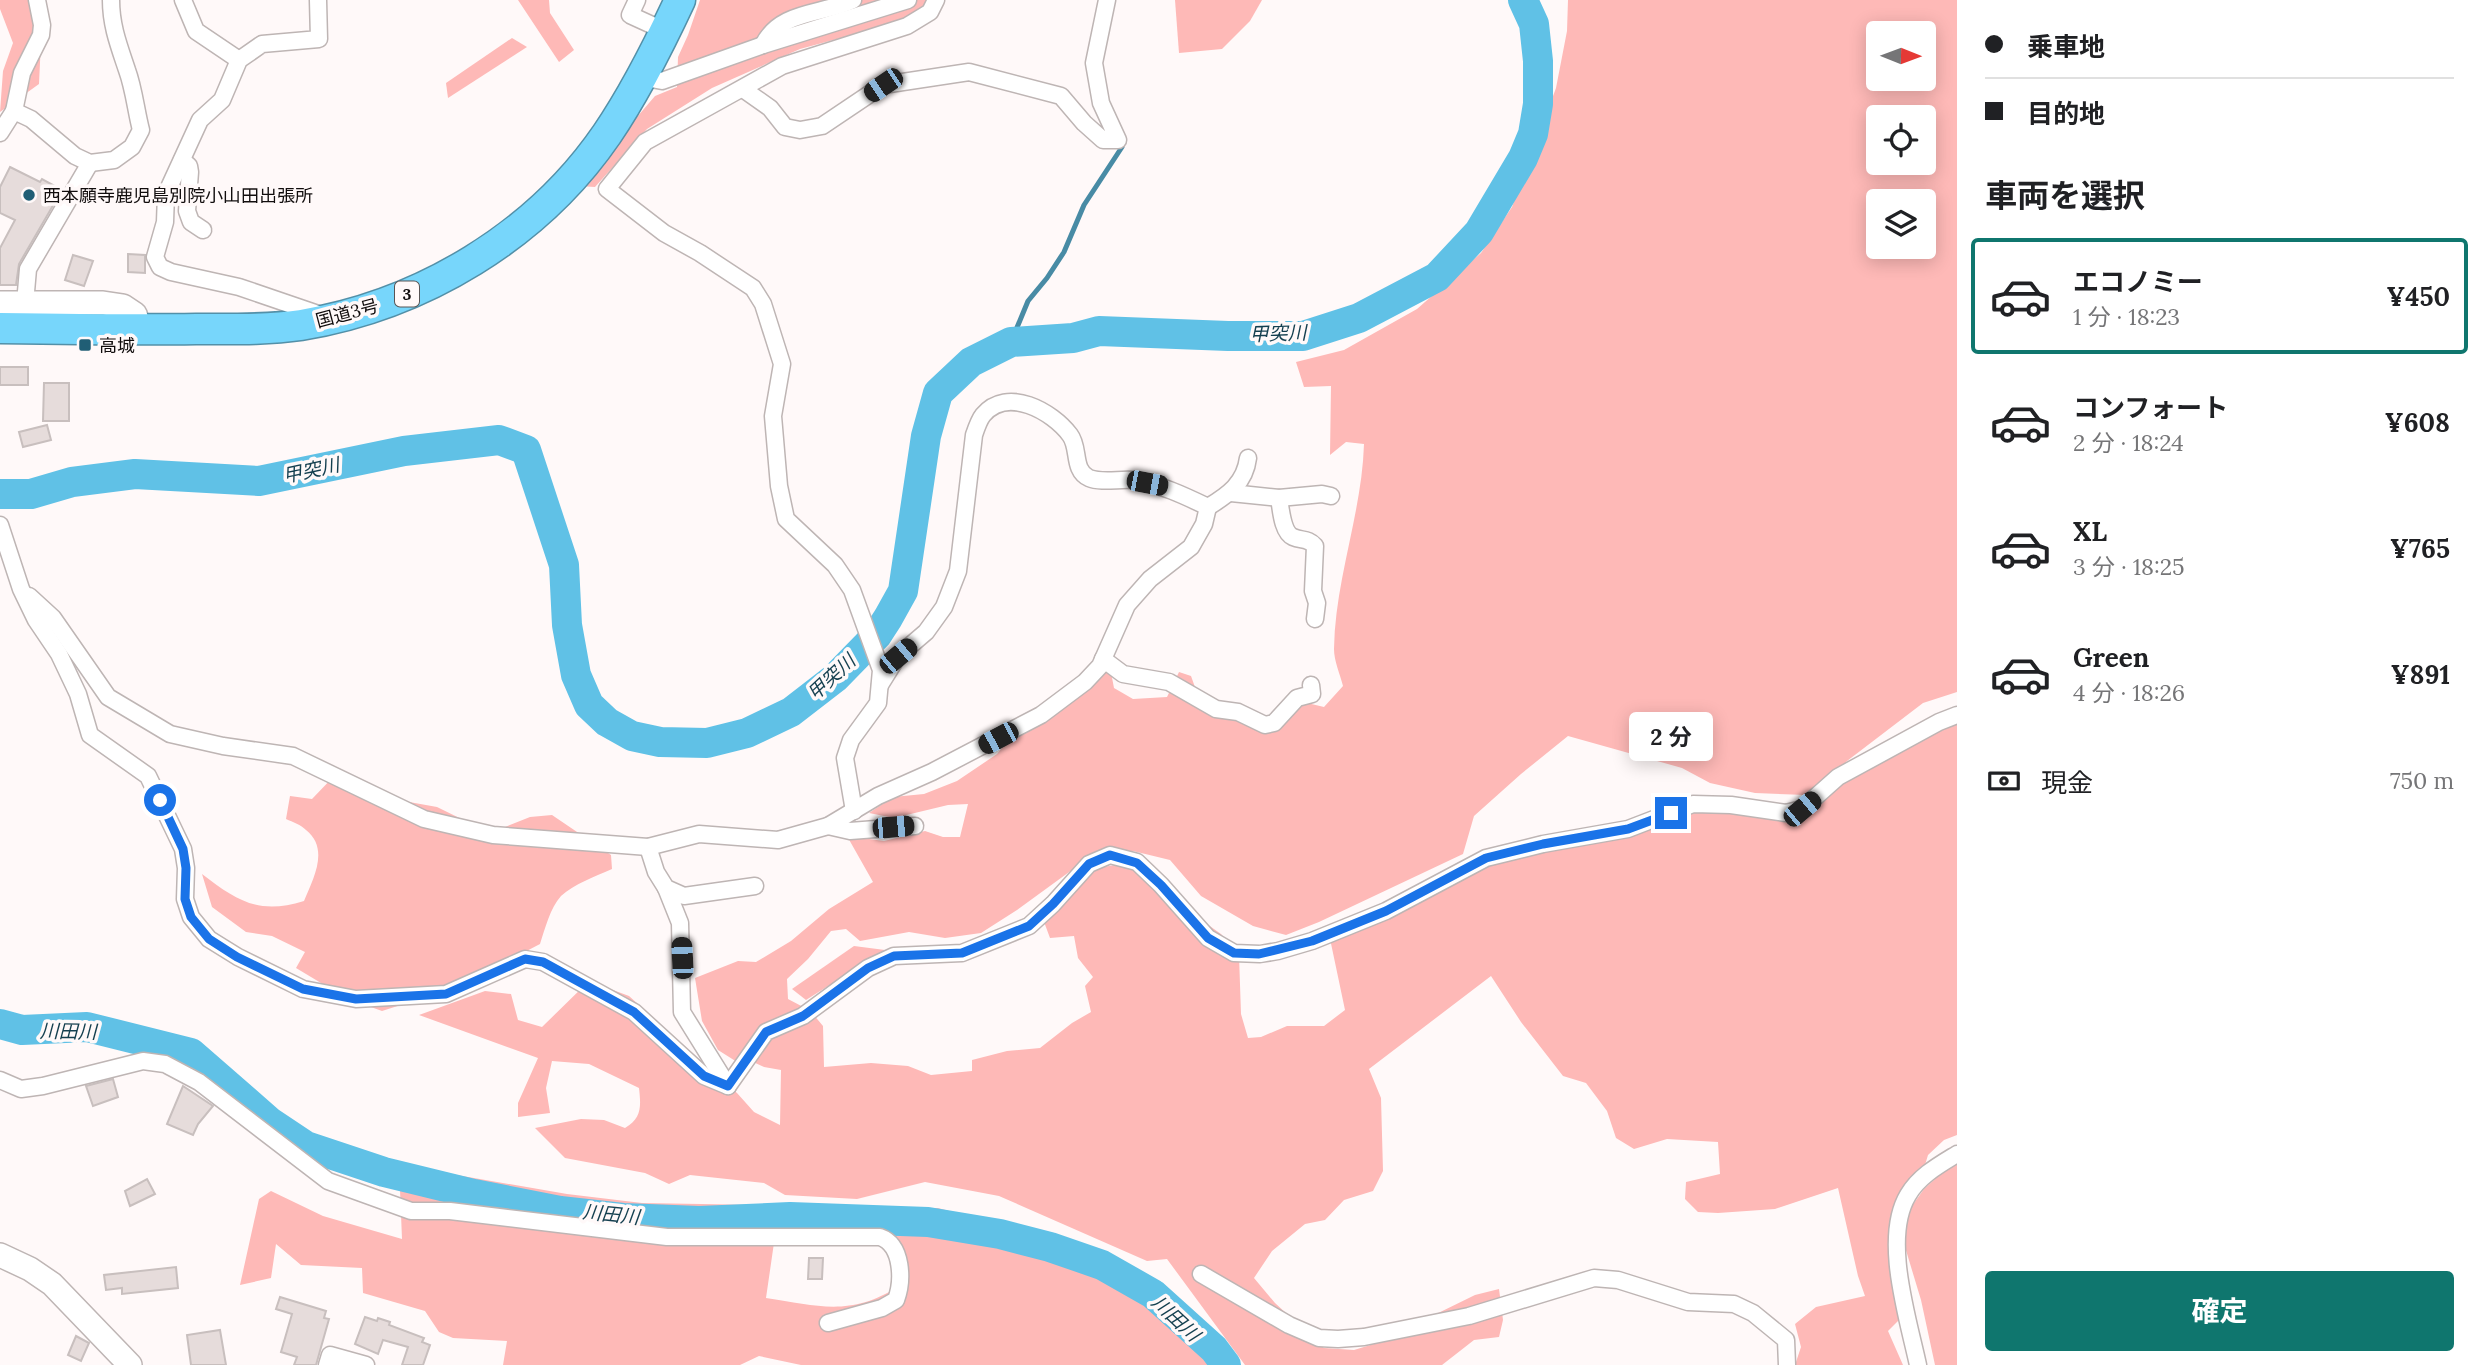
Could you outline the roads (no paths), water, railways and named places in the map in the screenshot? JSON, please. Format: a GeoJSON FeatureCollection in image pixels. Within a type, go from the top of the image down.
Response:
{"type":"FeatureCollection","features":[{"type":"Feature","properties":{"kind":"highway","name":"国道3号"},"geometry":{"type":"LineString","coordinates":[[0,328],[259,329],[299,325],[375,307],[439,280],[482,256],[550,200],[605,136],[640,77],[680,0]]}},
{"type":"Feature","properties":{"kind":"main road"},"geometry":{"type":"LineString","coordinates":[[0,303],[103,303],[122,306],[135,314],[140,330]]}},
{"type":"Feature","properties":{"kind":"main road"},"geometry":{"type":"LineString","coordinates":[[0,1255],[30,1269],[52,1284],[130,1365]]}},
{"type":"Feature","properties":{"kind":"street"},"geometry":{"type":"LineString","coordinates":[[0,133],[14,111],[22,73],[41,35],[42,25],[37,0]]}},
{"type":"Feature","properties":{"kind":"street"},"geometry":{"type":"LineString","coordinates":[[14,111],[30,119],[75,156],[90,163],[114,160],[132,147],[141,130],[128,71],[111,20],[111,0]]}},
{"type":"Feature","properties":{"kind":"street"},"geometry":{"type":"LineString","coordinates":[[183,0],[196,32],[239,61]]}},
{"type":"Feature","properties":{"kind":"street"},"geometry":{"type":"LineString","coordinates":[[318,0],[319,39],[262,44],[239,61],[222,100],[200,120],[166,194],[165,222],[155,257],[160,267],[171,272],[239,287],[332,318]]}},
{"type":"Feature","properties":{"kind":"street"},"geometry":{"type":"LineString","coordinates":[[637,0],[631,15],[664,31]]}},
{"type":"Feature","properties":{"kind":"street"},"geometry":{"type":"LineString","coordinates":[[762,45],[768,33],[795,16],[853,0]]}},
{"type":"Feature","properties":{"kind":"street"},"geometry":{"type":"LineString","coordinates":[[640,77],[662,81],[762,45],[908,0]]}},
{"type":"Feature","properties":{"kind":"street"},"geometry":{"type":"LineString","coordinates":[[854,811],[845,758],[850,740],[878,703],[881,677],[852,590],[835,565],[786,519],[779,486],[773,416],[782,364],[763,304],[753,288],[664,233],[607,189],[645,142],[782,66],[907,26],[930,12],[936,0]]}},
{"type":"Feature","properties":{"kind":"street"},"geometry":{"type":"LineString","coordinates":[[743,89],[770,108],[785,127],[800,130],[822,126],[883,85],[969,72],[1061,96],[1084,123],[1104,140],[1118,140],[1101,103],[1094,63],[1107,0]]}},
{"type":"Feature","properties":{"kind":"street"},"geometry":{"type":"LineString","coordinates":[[182,160],[190,172],[187,211],[191,222],[203,230]]}},
{"type":"Feature","properties":{"kind":"street"},"geometry":{"type":"LineString","coordinates":[[25,303],[28,269],[90,163]]}},
{"type":"Feature","properties":{"kind":"street"},"geometry":{"type":"LineString","coordinates":[[881,677],[898,656],[926,632],[944,607],[958,571],[974,435],[983,415],[1001,403],[1013,400],[1050,415],[1074,442],[1079,469],[1085,476],[1163,486],[1208,508]]}},
{"type":"Feature","properties":{"kind":"street"},"geometry":{"type":"LineString","coordinates":[[21,589],[53,618],[108,697],[170,734],[223,746],[293,756],[424,819],[493,835],[648,846],[699,834],[778,840],[828,826],[878,796],[932,772],[1041,715],[1085,682],[1103,659],[1127,605],[1150,579],[1191,547],[1204,524],[1208,508],[1231,493],[1242,478],[1248,458]]}},
{"type":"Feature","properties":{"kind":"street"},"geometry":{"type":"LineString","coordinates":[[1231,493],[1279,498],[1322,494],[1331,496]]}},
{"type":"Feature","properties":{"kind":"street"},"geometry":{"type":"LineString","coordinates":[[1279,498],[1287,531],[1292,536],[1309,540],[1315,546],[1315,619]]}},
{"type":"Feature","properties":{"kind":"street"},"geometry":{"type":"LineString","coordinates":[[0,525],[21,589],[36,620],[59,654],[78,694],[90,735],[148,776],[183,849],[186,868],[185,899],[191,917],[209,939],[237,957],[303,989],[356,999],[446,994],[525,959],[543,962],[634,1012],[704,1076],[728,1086]]}},
{"type":"Feature","properties":{"kind":"street"},"geometry":{"type":"LineString","coordinates":[[1103,659],[1123,674],[1169,682],[1216,709],[1238,712],[1265,725],[1274,723],[1297,698],[1312,694],[1311,685]]}},
{"type":"Feature","properties":{"kind":"street"},"geometry":{"type":"LineString","coordinates":[[728,1086],[766,1032],[803,1016],[868,968],[894,956],[962,953],[1029,926],[1089,864],[1110,855],[1137,863],[1161,885],[1208,938],[1234,953],[1259,954],[1278,951],[1312,941],[1386,911],[1486,858],[1543,844],[1628,829],[1693,804],[1731,805],[1786,813],[1802,809],[1838,777],[1939,722],[1957,715]]}},
{"type":"Feature","properties":{"kind":"street"},"geometry":{"type":"LineString","coordinates":[[828,826],[850,831],[915,825]]}},
{"type":"Feature","properties":{"kind":"street"},"geometry":{"type":"LineString","coordinates":[[648,846],[656,872],[666,888],[680,923],[682,1012],[728,1086]]}},
{"type":"Feature","properties":{"kind":"street"},"geometry":{"type":"LineString","coordinates":[[666,888],[684,896],[755,886]]}},
{"type":"Feature","properties":{"kind":"street"},"geometry":{"type":"LineString","coordinates":[[0,1080],[21,1089],[143,1061],[165,1064],[199,1082],[328,1181],[411,1211],[450,1211],[667,1237],[880,1237],[888,1240],[898,1256],[901,1287],[896,1300],[882,1308],[828,1323]]}},
{"type":"Feature","properties":{"kind":"street"},"geometry":{"type":"LineString","coordinates":[[1918,1365],[1896,1255],[1896,1224],[1908,1195],[1930,1170],[1957,1154]]}},
{"type":"Feature","properties":{"kind":"street"},"geometry":{"type":"LineString","coordinates":[[1201,1274],[1289,1325],[1319,1338],[1338,1339],[1364,1337],[1469,1316],[1584,1280],[1607,1278],[1688,1302],[1734,1304],[1753,1313],[1786,1340],[1787,1365]]}},
{"type":"Feature","properties":{"kind":"street"},"geometry":{"type":"LineString","coordinates":[[327,1365],[330,1355],[366,1365]]}},
{"type":"Feature","properties":{"kind":"waterway","name":"甲突川"},"geometry":{"type":"LineString","coordinates":[[0,494],[31,494],[72,482],[135,474],[259,481],[404,451],[499,440],[526,450],[564,565],[567,625],[576,675],[589,705],[607,722],[632,736],[660,742],[707,743],[747,733],[791,712],[835,678],[877,635],[888,618],[903,591],[926,436],[938,393],[971,362],[1011,342],[1073,338],[1099,331],[1303,336],[1359,318],[1437,277],[1479,232],[1523,158],[1533,134],[1538,104],[1538,61],[1534,24],[1523,0]]}},
{"type":"Feature","properties":{"kind":"waterway"},"geometry":{"type":"LineString","coordinates":[[1011,342],[1028,301],[1064,252],[1084,205],[1122,147]]}},
{"type":"Feature","properties":{"kind":"waterway","name":"川田川"},"geometry":{"type":"LineString","coordinates":[[0,1024],[22,1030],[87,1027],[191,1053],[270,1122],[306,1146],[384,1172],[474,1194],[560,1211],[623,1218],[699,1221],[790,1217],[928,1222],[1000,1234],[1050,1247],[1102,1265],[1153,1294],[1214,1349],[1226,1365]]}},
{"type":"Feature","properties":{"kind":"place","name":"西本願寺鹿児島別院小山田出張所"},"geometry":{"type":"Point","coordinates":[29,195]}},
{"type":"Feature","properties":{"kind":"place","name":"高城"},"geometry":{"type":"Point","coordinates":[85,345]}}]}
